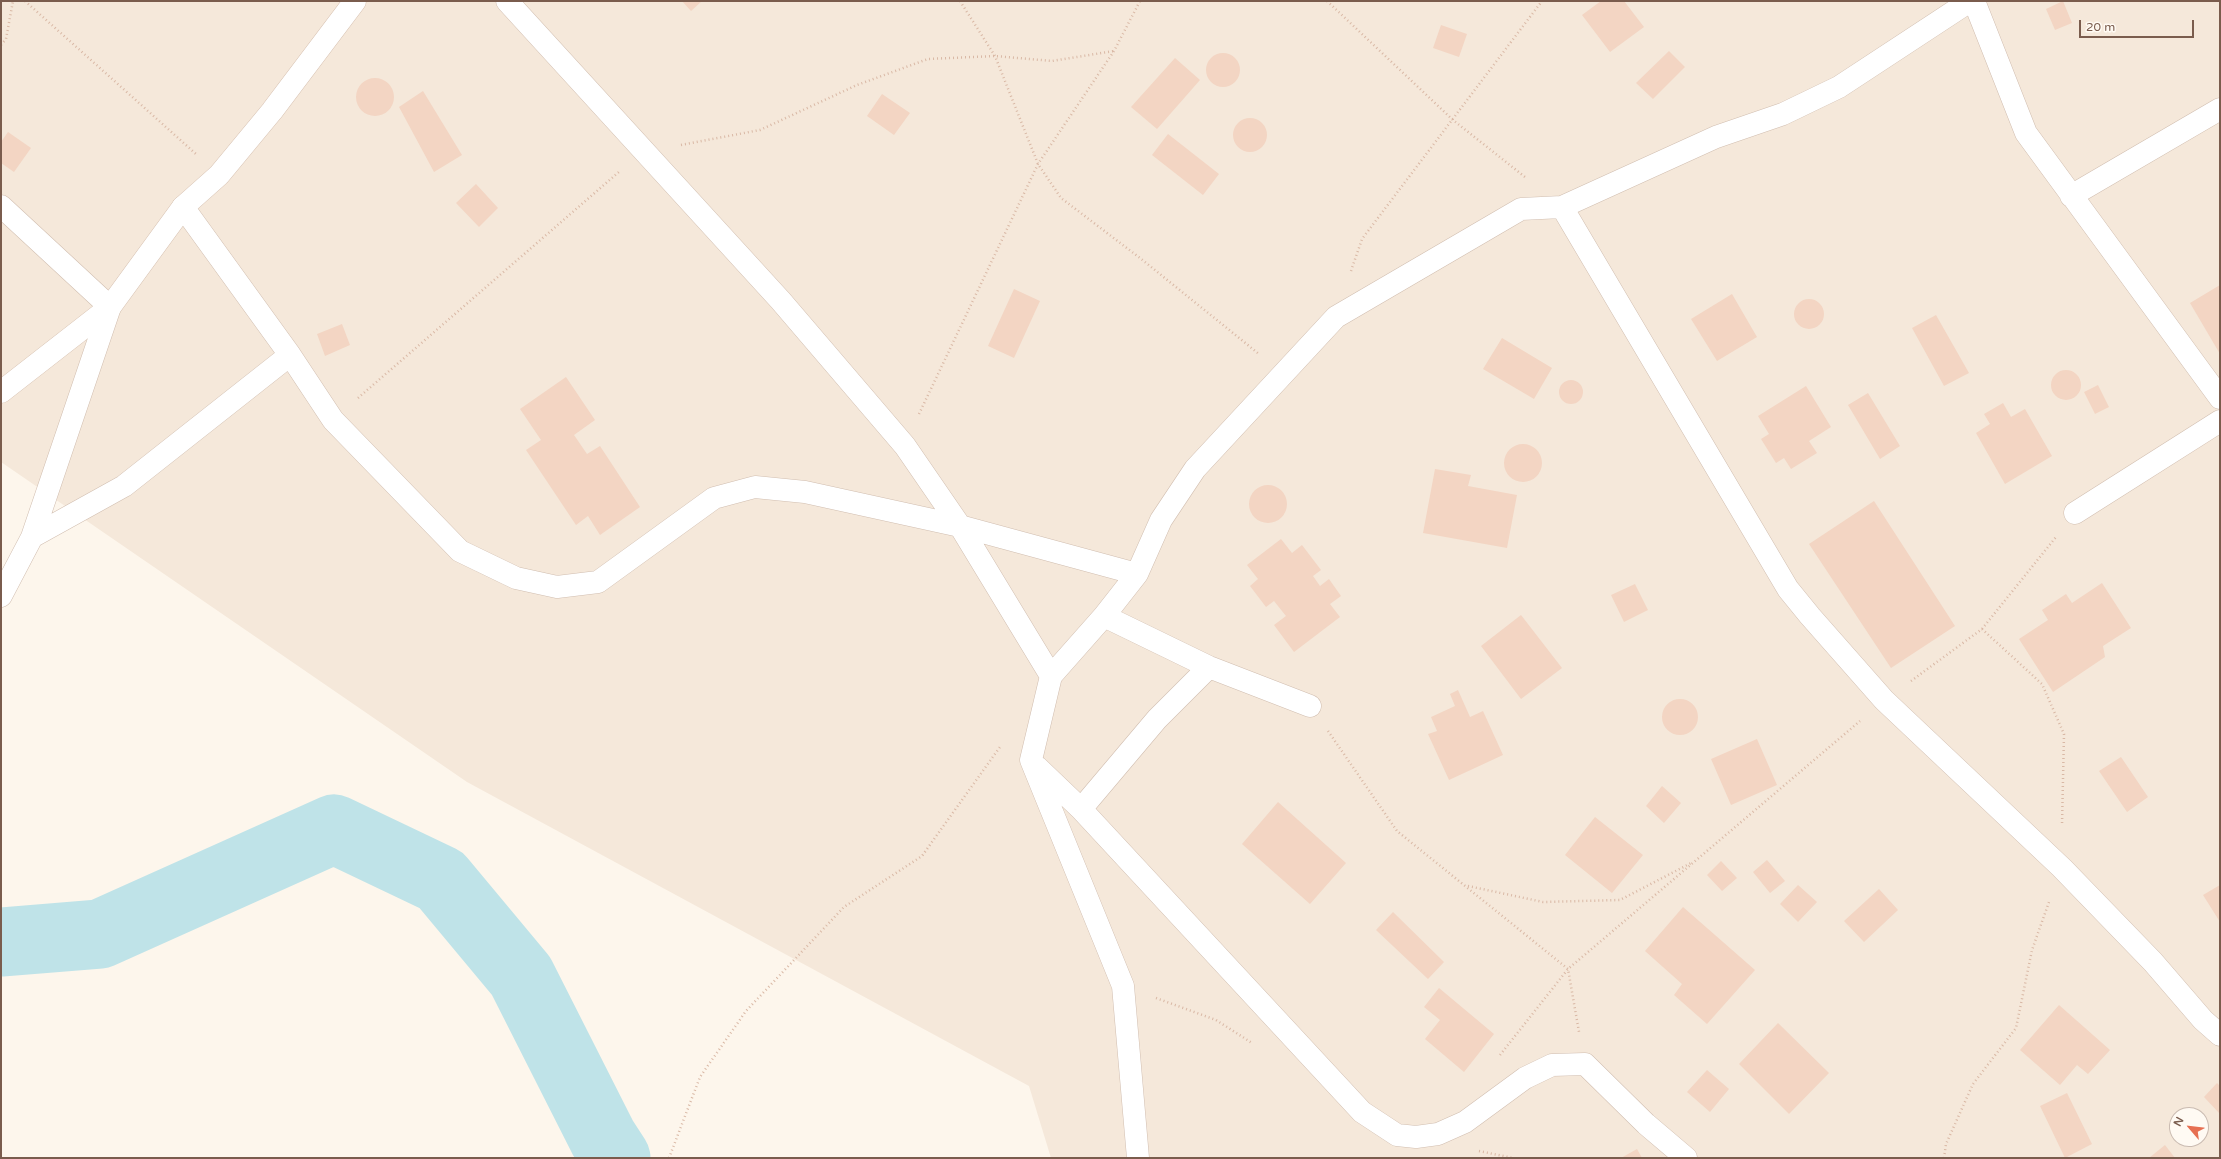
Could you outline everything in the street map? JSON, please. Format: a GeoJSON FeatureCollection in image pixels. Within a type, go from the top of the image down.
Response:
{"type":"FeatureCollection","features":[{"type":"Feature","properties":{"kind":"street"},"geometry":{"type":"LineString","coordinates":[[1,392],[110,307],[184,207],[219,175],[272,111],[355,1]]}},
{"type":"Feature","properties":{"kind":"street"},"geometry":{"type":"LineString","coordinates":[[507,1],[781,301],[905,446],[960,526],[1051,676]]}},
{"type":"Feature","properties":{"kind":"street"},"geometry":{"type":"LineString","coordinates":[[1138,1158],[1123,986],[1031,760],[1051,676],[1104,616],[1137,574],[1161,520],[1195,469],[1336,317],[1521,208],[1562,207],[1716,137],[1783,114],[1839,87],[1970,1]]}},
{"type":"Feature","properties":{"kind":"street"},"geometry":{"type":"LineString","coordinates":[[1974,1],[2026,133],[2220,398]]}},
{"type":"Feature","properties":{"kind":"street"},"geometry":{"type":"LineString","coordinates":[[2071,196],[2220,109]]}},
{"type":"Feature","properties":{"kind":"street"},"geometry":{"type":"LineString","coordinates":[[1,206],[110,307]]}},
{"type":"Feature","properties":{"kind":"street"},"geometry":{"type":"LineString","coordinates":[[184,207],[290,355],[333,420],[460,551],[516,578],[558,587],[598,582],[714,498],[755,487],[805,492],[960,526],[1137,574]]}},
{"type":"Feature","properties":{"kind":"street"},"geometry":{"type":"LineString","coordinates":[[1562,207],[1788,589],[1884,700],[2062,868],[2153,962],[2203,1020],[2220,1035]]}},
{"type":"Feature","properties":{"kind":"street"},"geometry":{"type":"LineString","coordinates":[[1,596],[32,537],[110,307]]}},
{"type":"Feature","properties":{"kind":"street"},"geometry":{"type":"LineString","coordinates":[[32,537],[124,486],[290,355]]}},
{"type":"Feature","properties":{"kind":"street"},"geometry":{"type":"LineString","coordinates":[[2075,513],[2220,421]]}},
{"type":"Feature","properties":{"kind":"street"},"geometry":{"type":"LineString","coordinates":[[1104,616],[1209,667],[1310,706]]}},
{"type":"Feature","properties":{"kind":"street"},"geometry":{"type":"LineString","coordinates":[[1081,809],[1157,719],[1209,667]]}},
{"type":"Feature","properties":{"kind":"street"},"geometry":{"type":"LineString","coordinates":[[1031,760],[1081,809],[1362,1112],[1397,1135],[1416,1137],[1438,1134],[1466,1122],[1525,1078],[1552,1065],[1585,1064],[1646,1124],[1686,1158]]}},
{"type":"Feature","properties":{"kind":"path"},"geometry":{"type":"LineString","coordinates":[[1,45],[6,39],[13,1]]}},
{"type":"Feature","properties":{"kind":"path"},"geometry":{"type":"LineString","coordinates":[[25,1],[219,175]]}},
{"type":"Feature","properties":{"kind":"path"},"geometry":{"type":"LineString","coordinates":[[960,1],[995,56],[1038,164],[1061,198],[1140,258],[1283,373]]}},
{"type":"Feature","properties":{"kind":"path"},"geometry":{"type":"LineString","coordinates":[[905,446],[1038,164],[1114,51],[1140,1]]}},
{"type":"Feature","properties":{"kind":"path"},"geometry":{"type":"LineString","coordinates":[[1327,1],[1453,120],[1562,207]]}},
{"type":"Feature","properties":{"kind":"path"},"geometry":{"type":"LineString","coordinates":[[1336,317],[1362,239],[1542,1]]}},
{"type":"Feature","properties":{"kind":"path"},"geometry":{"type":"LineString","coordinates":[[1496,1061],[1568,969],[1884,700],[1982,629],[2075,513]]}},
{"type":"Feature","properties":{"kind":"path"},"geometry":{"type":"LineString","coordinates":[[1944,1158],[1946,1144],[1973,1084],[2016,1028],[2032,950],[2062,868],[2064,734],[2042,684],[1982,629]]}},
{"type":"Feature","properties":{"kind":"path"},"geometry":{"type":"LineString","coordinates":[[1310,706],[1397,831],[1568,969],[1585,1064]]}},
{"type":"Feature","properties":{"kind":"path"},"geometry":{"type":"LineString","coordinates":[[669,1158],[700,1077],[746,1011],[844,907],[922,856],[1005,740]]}},
{"type":"Feature","properties":{"kind":"path"},"geometry":{"type":"LineString","coordinates":[[1467,886],[1543,902],[1620,900],[1697,860]]}},
{"type":"Feature","properties":{"kind":"path"},"geometry":{"type":"LineString","coordinates":[[1123,986],[1216,1020],[1256,1045]]}},
{"type":"Feature","properties":{"kind":"shaded area"},"geometry":{"type":"Polygon","coordinates":[[[1,1],[2220,1],[2220,1158],[1051,1158],[1029,1086],[467,782],[1,462],[1,1]]]}},
{"type":"Feature","properties":{"kind":"building"},"geometry":{"type":"Polygon","coordinates":[[[682,1],[702,1],[691,11],[682,1]]]}},
{"type":"Feature","properties":{"kind":"building"},"geometry":{"type":"Polygon","coordinates":[[[1601,1],[1624,1],[1644,27],[1610,52],[1582,15],[1601,1]]]}},
{"type":"Feature","properties":{"kind":"building"},"geometry":{"type":"Polygon","coordinates":[[[2063,1],[2072,23],[2055,30],[2046,9],[2063,1]]]}},
{"type":"Feature","properties":{"kind":"building"},"geometry":{"type":"Polygon","coordinates":[[[1441,25],[1467,34],[1459,57],[1433,48],[1441,25]]]}},
{"type":"Feature","properties":{"kind":"building"},"geometry":{"type":"Polygon","coordinates":[[[1669,51],[1685,67],[1653,99],[1636,83],[1669,51]]]}},
{"type":"Feature","properties":{"kind":"building"},"geometry":{"type":"Polygon","coordinates":[[[1220,53],[1226,53],[1230,54],[1237,60],[1240,70],[1239,77],[1233,84],[1226,87],[1220,87],[1216,86],[1209,80],[1206,73],[1206,67],[1207,63],[1213,56],[1220,53]]]}},
{"type":"Feature","properties":{"kind":"building"},"geometry":{"type":"Polygon","coordinates":[[[1175,58],[1200,80],[1157,129],[1131,107],[1175,58]]]}},
{"type":"Feature","properties":{"kind":"building"},"geometry":{"type":"Polygon","coordinates":[[[371,78],[379,78],[386,81],[391,86],[394,97],[391,108],[386,113],[379,116],[371,116],[364,113],[359,108],[356,101],[356,93],[359,86],[364,81],[371,78]]]}},
{"type":"Feature","properties":{"kind":"building"},"geometry":{"type":"Polygon","coordinates":[[[423,91],[462,155],[434,172],[399,107],[423,91]]]}},
{"type":"Feature","properties":{"kind":"building"},"geometry":{"type":"Polygon","coordinates":[[[882,94],[910,113],[894,135],[867,116],[882,94]]]}},
{"type":"Feature","properties":{"kind":"building"},"geometry":{"type":"Polygon","coordinates":[[[1253,118],[1262,123],[1266,128],[1266,142],[1262,147],[1257,151],[1247,152],[1243,151],[1234,142],[1233,132],[1234,128],[1243,119],[1253,118]]]}},
{"type":"Feature","properties":{"kind":"building"},"geometry":{"type":"Polygon","coordinates":[[[8,132],[31,148],[14,172],[1,163],[1,142],[8,132]]]}},
{"type":"Feature","properties":{"kind":"building"},"geometry":{"type":"Polygon","coordinates":[[[1168,134],[1219,174],[1203,195],[1152,155],[1168,134]]]}},
{"type":"Feature","properties":{"kind":"building"},"geometry":{"type":"Polygon","coordinates":[[[476,184],[498,208],[479,227],[456,203],[476,184]]]}},
{"type":"Feature","properties":{"kind":"building"},"geometry":{"type":"Polygon","coordinates":[[[2220,285],[2220,354],[2190,303],[2220,285]]]}},
{"type":"Feature","properties":{"kind":"building"},"geometry":{"type":"Polygon","coordinates":[[[1014,289],[1040,301],[1014,358],[988,346],[1014,289]]]}},
{"type":"Feature","properties":{"kind":"building"},"geometry":{"type":"Polygon","coordinates":[[[1732,294],[1757,337],[1717,361],[1691,319],[1732,294]]]}},
{"type":"Feature","properties":{"kind":"building"},"geometry":{"type":"Polygon","coordinates":[[[1809,299],[1815,300],[1823,308],[1823,320],[1815,328],[1809,329],[1803,328],[1795,320],[1794,314],[1795,308],[1803,300],[1809,299]]]}},
{"type":"Feature","properties":{"kind":"building"},"geometry":{"type":"Polygon","coordinates":[[[1936,315],[1969,373],[1944,386],[1912,328],[1936,315]]]}},
{"type":"Feature","properties":{"kind":"building"},"geometry":{"type":"Polygon","coordinates":[[[342,324],[350,345],[325,356],[317,334],[342,324]]]}},
{"type":"Feature","properties":{"kind":"building"},"geometry":{"type":"Polygon","coordinates":[[[1502,338],[1552,368],[1534,399],[1483,369],[1502,338]]]}},
{"type":"Feature","properties":{"kind":"building"},"geometry":{"type":"Polygon","coordinates":[[[2066,370],[2072,371],[2080,379],[2080,391],[2072,399],[2066,400],[2060,399],[2052,391],[2051,385],[2052,379],[2060,371],[2066,370]]]}},
{"type":"Feature","properties":{"kind":"building"},"geometry":{"type":"Polygon","coordinates":[[[566,377],[595,420],[574,435],[587,454],[600,446],[640,507],[600,535],[588,516],[576,525],[526,450],[541,440],[520,409],[566,377]]]}},
{"type":"Feature","properties":{"kind":"building"},"geometry":{"type":"Polygon","coordinates":[[[1571,380],[1576,381],[1582,387],[1582,397],[1576,403],[1571,404],[1566,403],[1560,397],[1559,392],[1560,387],[1566,381],[1571,380]]]}},
{"type":"Feature","properties":{"kind":"building"},"geometry":{"type":"Polygon","coordinates":[[[2098,385],[2109,407],[2095,414],[2084,392],[2098,385]]]}},
{"type":"Feature","properties":{"kind":"building"},"geometry":{"type":"Polygon","coordinates":[[[1806,386],[1831,427],[1809,441],[1817,453],[1791,469],[1784,458],[1776,463],[1761,439],[1769,434],[1758,416],[1806,386]]]}},
{"type":"Feature","properties":{"kind":"building"},"geometry":{"type":"Polygon","coordinates":[[[1868,393],[1900,446],[1880,459],[1848,405],[1868,393]]]}},
{"type":"Feature","properties":{"kind":"building"},"geometry":{"type":"Polygon","coordinates":[[[2003,403],[2011,417],[2025,409],[2052,456],[2005,484],[1976,433],[1990,424],[1984,414],[2003,403]]]}},
{"type":"Feature","properties":{"kind":"building"},"geometry":{"type":"Polygon","coordinates":[[[1519,444],[1527,444],[1534,447],[1539,452],[1542,463],[1539,474],[1534,479],[1527,482],[1519,482],[1512,479],[1507,474],[1504,467],[1504,459],[1507,452],[1512,447],[1519,444]]]}},
{"type":"Feature","properties":{"kind":"building"},"geometry":{"type":"Polygon","coordinates":[[[1435,469],[1471,475],[1468,486],[1517,495],[1507,548],[1423,533],[1435,469]]]}},
{"type":"Feature","properties":{"kind":"building"},"geometry":{"type":"Polygon","coordinates":[[[1264,485],[1272,485],[1279,488],[1284,493],[1287,504],[1284,515],[1279,520],[1272,523],[1264,523],[1257,520],[1252,515],[1249,508],[1249,500],[1252,493],[1257,488],[1264,485]]]}},
{"type":"Feature","properties":{"kind":"building"},"geometry":{"type":"Polygon","coordinates":[[[1874,501],[1955,626],[1891,668],[1809,544],[1874,501]]]}},
{"type":"Feature","properties":{"kind":"building"},"geometry":{"type":"Polygon","coordinates":[[[1281,539],[1292,553],[1302,545],[1321,570],[1313,576],[1320,586],[1329,579],[1341,596],[1330,604],[1340,617],[1294,652],[1274,625],[1286,616],[1274,601],[1266,607],[1250,586],[1258,579],[1247,565],[1281,539]]]}},
{"type":"Feature","properties":{"kind":"building"},"geometry":{"type":"Polygon","coordinates":[[[2102,583],[2131,628],[2103,646],[2105,657],[2053,692],[2019,639],[2048,620],[2042,610],[2066,594],[2072,603],[2102,583]]]}},
{"type":"Feature","properties":{"kind":"building"},"geometry":{"type":"Polygon","coordinates":[[[1635,584],[1648,610],[1624,622],[1611,595],[1635,584]]]}},
{"type":"Feature","properties":{"kind":"building"},"geometry":{"type":"Polygon","coordinates":[[[1521,615],[1562,668],[1521,699],[1481,646],[1521,615]]]}},
{"type":"Feature","properties":{"kind":"building"},"geometry":{"type":"Polygon","coordinates":[[[1458,690],[1470,717],[1483,711],[1503,755],[1449,780],[1428,734],[1437,731],[1431,717],[1455,706],[1450,694],[1458,690]]]}},
{"type":"Feature","properties":{"kind":"building"},"geometry":{"type":"Polygon","coordinates":[[[1684,699],[1693,704],[1697,710],[1697,724],[1693,730],[1684,735],[1676,735],[1667,730],[1663,724],[1662,713],[1667,704],[1673,700],[1684,699]]]}},
{"type":"Feature","properties":{"kind":"building"},"geometry":{"type":"Polygon","coordinates":[[[1757,739],[1777,785],[1731,805],[1711,759],[1757,739]]]}},
{"type":"Feature","properties":{"kind":"building"},"geometry":{"type":"Polygon","coordinates":[[[2121,757],[2148,797],[2127,812],[2099,771],[2121,757]]]}},
{"type":"Feature","properties":{"kind":"building"},"geometry":{"type":"Polygon","coordinates":[[[1662,786],[1681,803],[1664,823],[1646,806],[1662,786]]]}},
{"type":"Feature","properties":{"kind":"building"},"geometry":{"type":"Polygon","coordinates":[[[1278,802],[1346,863],[1310,904],[1242,844],[1278,802]]]}},
{"type":"Feature","properties":{"kind":"building"},"geometry":{"type":"Polygon","coordinates":[[[1595,817],[1643,855],[1612,893],[1565,855],[1595,817]]]}},
{"type":"Feature","properties":{"kind":"building"},"geometry":{"type":"Polygon","coordinates":[[[1767,860],[1785,881],[1770,893],[1753,872],[1767,860]]]}},
{"type":"Feature","properties":{"kind":"building"},"geometry":{"type":"Polygon","coordinates":[[[1721,861],[1737,878],[1722,891],[1707,875],[1721,861]]]}},
{"type":"Feature","properties":{"kind":"building"},"geometry":{"type":"Polygon","coordinates":[[[1798,885],[1817,902],[1798,922],[1780,904],[1798,885]]]}},
{"type":"Feature","properties":{"kind":"building"},"geometry":{"type":"Polygon","coordinates":[[[2220,885],[2220,922],[2203,895],[2220,885]]]}},
{"type":"Feature","properties":{"kind":"building"},"geometry":{"type":"Polygon","coordinates":[[[1879,889],[1898,910],[1864,942],[1844,921],[1879,889]]]}},
{"type":"Feature","properties":{"kind":"building"},"geometry":{"type":"Polygon","coordinates":[[[1683,907],[1755,970],[1707,1024],[1674,995],[1682,984],[1645,951],[1683,907]]]}},
{"type":"Feature","properties":{"kind":"building"},"geometry":{"type":"Polygon","coordinates":[[[1393,912],[1444,962],[1428,979],[1376,930],[1393,912]]]}},
{"type":"Feature","properties":{"kind":"building"},"geometry":{"type":"Polygon","coordinates":[[[1439,988],[1494,1034],[1464,1072],[1425,1039],[1440,1020],[1424,1007],[1439,988]]]}},
{"type":"Feature","properties":{"kind":"building"},"geometry":{"type":"Polygon","coordinates":[[[2059,1005],[2110,1050],[2088,1074],[2077,1065],[2060,1085],[2020,1050],[2059,1005]]]}},
{"type":"Feature","properties":{"kind":"building"},"geometry":{"type":"Polygon","coordinates":[[[1778,1023],[1829,1073],[1789,1114],[1739,1064],[1778,1023]]]}},
{"type":"Feature","properties":{"kind":"building"},"geometry":{"type":"Polygon","coordinates":[[[1707,1070],[1729,1089],[1710,1112],[1687,1092],[1707,1070]]]}},
{"type":"Feature","properties":{"kind":"building"},"geometry":{"type":"Polygon","coordinates":[[[2217,1083],[2220,1086],[2220,1114],[2204,1097],[2217,1083]]]}},
{"type":"Feature","properties":{"kind":"building"},"geometry":{"type":"Polygon","coordinates":[[[2067,1093],[2092,1144],[2065,1158],[2040,1106],[2067,1093]]]}},
{"type":"Feature","properties":{"kind":"building"},"geometry":{"type":"Polygon","coordinates":[[[2165,1145],[2175,1158],[2149,1158],[2165,1145]]]}},
{"type":"Feature","properties":{"kind":"building"},"geometry":{"type":"Polygon","coordinates":[[[1637,1149],[1642,1158],[1621,1158],[1637,1149]]]}},
{"type":"Feature","properties":{"kind":"waterway"},"geometry":{"type":"LineString","coordinates":[[1,942],[100,934],[334,829],[441,880],[521,976],[603,1138],[616,1158]]}}]}
